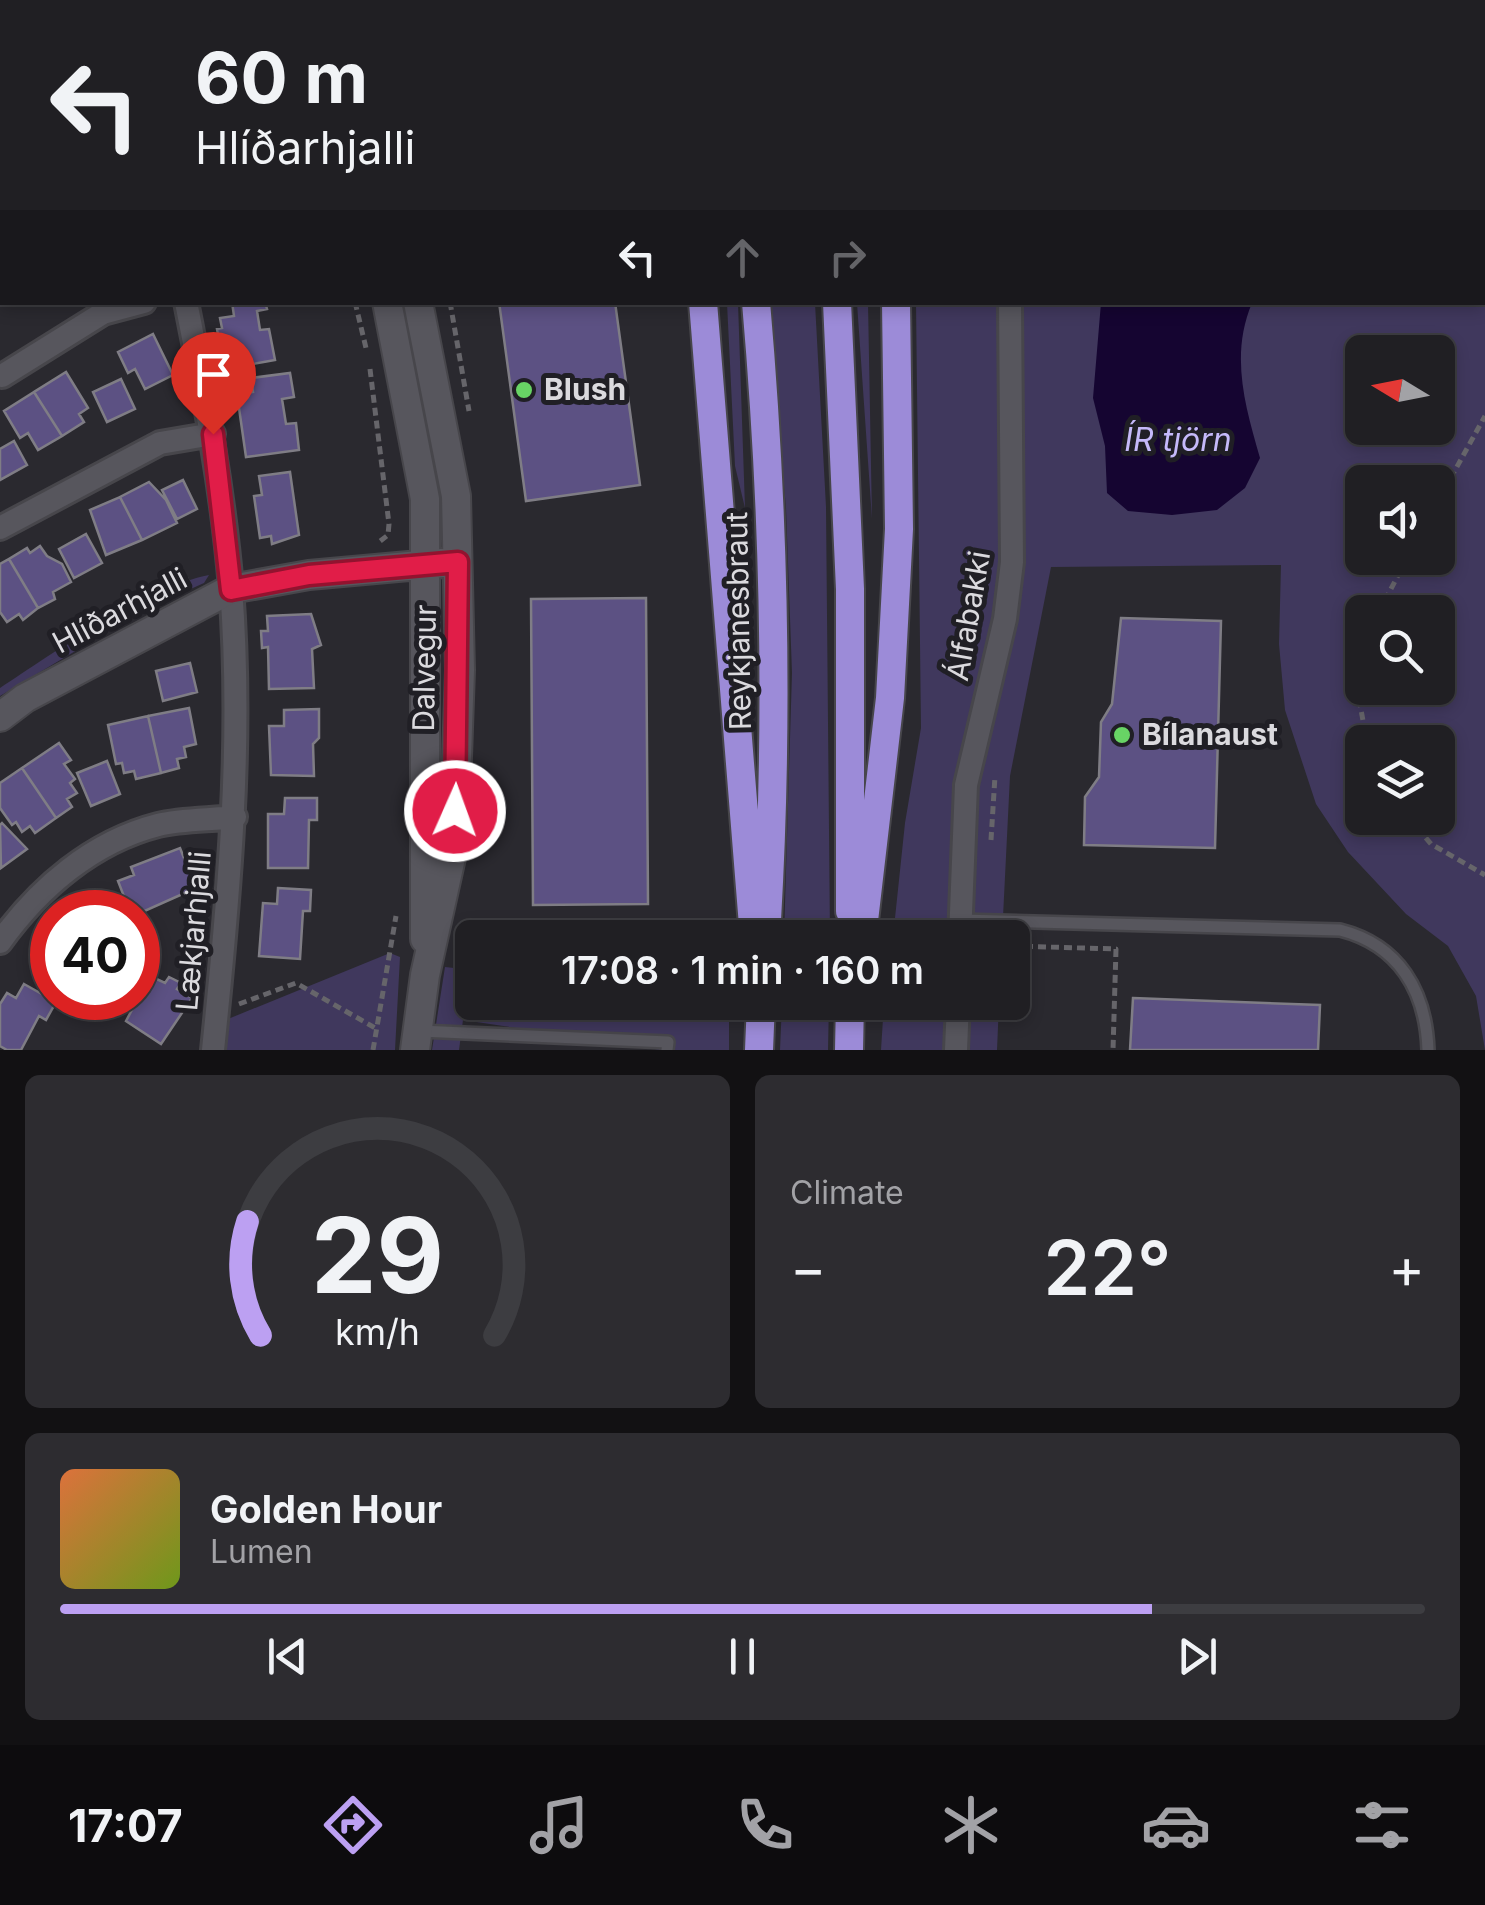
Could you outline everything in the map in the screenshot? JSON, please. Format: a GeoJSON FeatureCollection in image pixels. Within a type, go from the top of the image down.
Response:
{"type":"FeatureCollection","features":[{"type":"Feature","properties":{"kind":"highway"},"geometry":{"type":"LineString","coordinates":[[703,305],[753,920]]}},
{"type":"Feature","properties":{"kind":"highway","name":"Reykjanesbraut"},"geometry":{"type":"LineString","coordinates":[[756,305],[766,424],[775,758],[767,920]]}},
{"type":"Feature","properties":{"kind":"highway"},"geometry":{"type":"LineString","coordinates":[[837,305],[850,589],[850,920]]}},
{"type":"Feature","properties":{"kind":"highway"},"geometry":{"type":"LineString","coordinates":[[864,920],[890,698],[899,529],[896,305]]}},
{"type":"Feature","properties":{"kind":"highway"},"geometry":{"type":"LineString","coordinates":[[759,1050],[760,1020]]}},
{"type":"Feature","properties":{"kind":"street"},"geometry":{"type":"LineString","coordinates":[[2,376],[103,313],[133,305]]}},
{"type":"Feature","properties":{"kind":"street","name":"Lækjarhjalli"},"geometry":{"type":"LineString","coordinates":[[187,305],[213,434],[231,590],[235,817],[212,1050]]}},
{"type":"Feature","properties":{"kind":"street","name":"Dalvegur"},"geometry":{"type":"LineString","coordinates":[[388,305],[425,499],[425,976]]}},
{"type":"Feature","properties":{"kind":"street","name":"Dalvegur"},"geometry":{"type":"LineString","coordinates":[[416,1041],[425,976],[454,844],[458,562],[456,496],[419,305]]}},
{"type":"Feature","properties":{"kind":"street","name":"Álfabakki"},"geometry":{"type":"LineString","coordinates":[[960,920],[966,785],[1004,618],[1012,562],[1010,305]]}},
{"type":"Feature","properties":{"kind":"street"},"geometry":{"type":"LineString","coordinates":[[0,528],[160,443],[213,434]]}},
{"type":"Feature","properties":{"kind":"street","name":"Hlíðarhjalli"},"geometry":{"type":"LineString","coordinates":[[0,718],[25,698],[231,590],[309,575],[458,562]]}},
{"type":"Feature","properties":{"kind":"street","name":"Lækjarhjalli"},"geometry":{"type":"LineString","coordinates":[[0,942],[23,910],[61,874],[111,843],[159,825],[235,817]]}},
{"type":"Feature","properties":{"kind":"street"},"geometry":{"type":"LineString","coordinates":[[956,1050],[957,1020]]}},
{"type":"Feature","properties":{"kind":"lane"},"geometry":{"type":"LineString","coordinates":[[1030,929],[1340,930],[1366,936],[1386,950],[1412,979],[1427,1018],[1428,1050]]}},
{"type":"Feature","properties":{"kind":"lane"},"geometry":{"type":"LineString","coordinates":[[525,1050],[526,1036]]}},
{"type":"Feature","properties":{"kind":"lane"},"geometry":{"type":"LineString","coordinates":[[416,1041],[526,1036],[668,1042],[668,1050]]}},
{"type":"Feature","properties":{"kind":"path"},"geometry":{"type":"LineString","coordinates":[[356,305],[366,349]]}},
{"type":"Feature","properties":{"kind":"path"},"geometry":{"type":"LineString","coordinates":[[370,368],[388,536]]}},
{"type":"Feature","properties":{"kind":"path"},"geometry":{"type":"LineString","coordinates":[[1455,470],[1485,416]]}},
{"type":"Feature","properties":{"kind":"path"},"geometry":{"type":"LineString","coordinates":[[386,504],[401,502]]}},
{"type":"Feature","properties":{"kind":"path"},"geometry":{"type":"LineString","coordinates":[[1424,835],[1431,844],[1485,875]]}},
{"type":"Feature","properties":{"kind":"path"},"geometry":{"type":"LineString","coordinates":[[1030,947],[1116,950],[1113,1050]]}},
{"type":"Feature","properties":{"kind":"path"},"geometry":{"type":"LineString","coordinates":[[237,1006],[296,982],[378,1030]]}},
{"type":"Feature","properties":{"kind":"shaded area"},"geometry":{"type":"Polygon","coordinates":[[[727,305],[738,305],[745,508],[735,466],[727,305]]]}},
{"type":"Feature","properties":{"kind":"shaded area"},"geometry":{"type":"Polygon","coordinates":[[[768,305],[815,305],[826,507],[830,920],[785,920],[792,673],[786,508],[768,305]]]}},
{"type":"Feature","properties":{"kind":"shaded area"},"geometry":{"type":"Polygon","coordinates":[[[857,305],[868,305],[872,519],[857,305]]]}},
{"type":"Feature","properties":{"kind":"shaded area"},"geometry":{"type":"Polygon","coordinates":[[[916,305],[1485,305],[1485,1050],[1476,996],[1448,946],[1406,914],[1348,852],[1316,804],[1285,710],[1279,644],[1281,565],[1051,567],[1010,776],[1003,920],[895,920],[905,823],[921,728],[916,305]]]}},
{"type":"Feature","properties":{"kind":"shaded area"},"geometry":{"type":"Polygon","coordinates":[[[209,575],[204,583],[144,610],[0,696],[0,688],[102,623],[158,593],[209,575]]]}},
{"type":"Feature","properties":{"kind":"shaded area"},"geometry":{"type":"Polygon","coordinates":[[[390,953],[400,957],[395,1050],[221,1050],[228,1019],[390,953]]]}},
{"type":"Feature","properties":{"kind":"shaded area"},"geometry":{"type":"Polygon","coordinates":[[[445,967],[455,968],[455,1020],[463,1020],[459,1050],[432,1050],[445,967]]]}},
{"type":"Feature","properties":{"kind":"shaded area"},"geometry":{"type":"Polygon","coordinates":[[[463,1020],[729,1020],[729,1050],[661,1050],[463,1020]]]}},
{"type":"Feature","properties":{"kind":"shaded area"},"geometry":{"type":"Polygon","coordinates":[[[781,1020],[829,1020],[828,1050],[780,1050],[781,1020]]]}},
{"type":"Feature","properties":{"kind":"shaded area"},"geometry":{"type":"Polygon","coordinates":[[[883,1020],[998,1020],[997,1050],[881,1050],[883,1020]]]}},
{"type":"Feature","properties":{"kind":"water","name":"ÍR tjörn"},"geometry":{"type":"Polygon","coordinates":[[[1101,305],[1251,305],[1242,342],[1242,381],[1260,458],[1245,488],[1217,510],[1172,515],[1128,511],[1107,493],[1105,446],[1093,398],[1101,305]]]}},
{"type":"Feature","properties":{"kind":"building"},"geometry":{"type":"Polygon","coordinates":[[[232,305],[266,305],[267,309],[257,311],[260,330],[269,329],[275,360],[231,368],[226,340],[219,341],[217,329],[222,328],[220,318],[234,316],[232,305]]]}},
{"type":"Feature","properties":{"kind":"building"},"geometry":{"type":"Polygon","coordinates":[[[499,305],[615,305],[640,485],[526,501],[499,305]]]}},
{"type":"Feature","properties":{"kind":"building"},"geometry":{"type":"Polygon","coordinates":[[[153,334],[173,375],[145,389],[135,369],[128,373],[118,352],[153,334]]]}},
{"type":"Feature","properties":{"kind":"building"},"geometry":{"type":"Polygon","coordinates":[[[66,372],[88,408],[79,414],[84,422],[62,436],[34,392],[66,372]]]}},
{"type":"Feature","properties":{"kind":"building"},"geometry":{"type":"Polygon","coordinates":[[[290,373],[294,397],[282,399],[286,424],[296,423],[299,450],[246,457],[237,394],[253,392],[251,378],[290,373]]]}},
{"type":"Feature","properties":{"kind":"building"},"geometry":{"type":"Polygon","coordinates":[[[121,379],[135,409],[107,422],[93,392],[121,379]]]}},
{"type":"Feature","properties":{"kind":"building"},"geometry":{"type":"Polygon","coordinates":[[[34,392],[62,436],[38,450],[28,433],[20,438],[4,411],[34,392]]]}},
{"type":"Feature","properties":{"kind":"building"},"geometry":{"type":"Polygon","coordinates":[[[14,441],[27,465],[0,480],[0,449],[14,441]]]}},
{"type":"Feature","properties":{"kind":"building"},"geometry":{"type":"Polygon","coordinates":[[[290,472],[299,535],[272,544],[271,536],[260,538],[254,496],[262,495],[259,476],[290,472]]]}},
{"type":"Feature","properties":{"kind":"building"},"geometry":{"type":"Polygon","coordinates":[[[183,480],[197,509],[177,519],[162,490],[183,480]]]}},
{"type":"Feature","properties":{"kind":"building"},"geometry":{"type":"Polygon","coordinates":[[[149,482],[166,500],[177,523],[142,540],[120,497],[149,482]]]}},
{"type":"Feature","properties":{"kind":"building"},"geometry":{"type":"Polygon","coordinates":[[[120,497],[142,540],[106,555],[90,510],[120,497]]]}},
{"type":"Feature","properties":{"kind":"building"},"geometry":{"type":"Polygon","coordinates":[[[86,534],[102,563],[74,578],[59,549],[86,534]]]}},
{"type":"Feature","properties":{"kind":"building"},"geometry":{"type":"Polygon","coordinates":[[[40,546],[47,556],[62,564],[71,582],[53,592],[55,599],[38,608],[9,559],[27,548],[30,553],[40,546]]]}},
{"type":"Feature","properties":{"kind":"building"},"geometry":{"type":"Polygon","coordinates":[[[9,559],[38,608],[23,620],[19,614],[7,622],[0,612],[0,564],[9,559]]]}},
{"type":"Feature","properties":{"kind":"building"},"geometry":{"type":"Polygon","coordinates":[[[646,598],[648,904],[533,905],[531,599],[646,598]]]}},
{"type":"Feature","properties":{"kind":"building"},"geometry":{"type":"Polygon","coordinates":[[[311,614],[321,645],[312,649],[314,688],[269,689],[268,647],[262,648],[261,631],[268,631],[267,616],[311,614]]]}},
{"type":"Feature","properties":{"kind":"building"},"geometry":{"type":"Polygon","coordinates":[[[1121,618],[1221,621],[1215,848],[1084,845],[1085,797],[1099,777],[1101,722],[1112,704],[1121,618]]]}},
{"type":"Feature","properties":{"kind":"building"},"geometry":{"type":"Polygon","coordinates":[[[190,663],[197,692],[163,701],[156,671],[190,663]]]}},
{"type":"Feature","properties":{"kind":"building"},"geometry":{"type":"Polygon","coordinates":[[[189,708],[196,744],[184,747],[186,757],[177,759],[179,768],[161,773],[148,716],[189,708]]]}},
{"type":"Feature","properties":{"kind":"building"},"geometry":{"type":"Polygon","coordinates":[[[319,709],[319,738],[313,744],[314,776],[271,775],[269,726],[284,726],[284,710],[319,709]]]}},
{"type":"Feature","properties":{"kind":"building"},"geometry":{"type":"Polygon","coordinates":[[[148,716],[161,773],[136,779],[134,771],[124,773],[122,763],[116,764],[108,725],[148,716]]]}},
{"type":"Feature","properties":{"kind":"building"},"geometry":{"type":"Polygon","coordinates":[[[59,743],[71,760],[64,764],[75,779],[70,783],[77,793],[67,799],[72,807],[56,818],[22,768],[59,743]]]}},
{"type":"Feature","properties":{"kind":"building"},"geometry":{"type":"Polygon","coordinates":[[[107,761],[120,794],[91,806],[77,773],[107,761]]]}},
{"type":"Feature","properties":{"kind":"building"},"geometry":{"type":"Polygon","coordinates":[[[22,768],[56,818],[35,833],[30,826],[22,832],[16,822],[12,825],[0,808],[0,783],[22,768]]]}},
{"type":"Feature","properties":{"kind":"building"},"geometry":{"type":"Polygon","coordinates":[[[285,798],[317,798],[317,820],[309,820],[308,868],[268,868],[268,814],[284,814],[285,798]]]}},
{"type":"Feature","properties":{"kind":"building"},"geometry":{"type":"Polygon","coordinates":[[[0,825],[27,849],[1,868],[0,825]]]}},
{"type":"Feature","properties":{"kind":"building"},"geometry":{"type":"Polygon","coordinates":[[[180,848],[196,888],[160,904],[160,890],[121,890],[118,881],[134,875],[131,867],[180,848]]]}},
{"type":"Feature","properties":{"kind":"building"},"geometry":{"type":"Polygon","coordinates":[[[278,888],[311,890],[310,911],[303,911],[300,959],[259,956],[263,903],[277,904],[278,888]]]}},
{"type":"Feature","properties":{"kind":"building"},"geometry":{"type":"Polygon","coordinates":[[[169,977],[181,983],[177,989],[192,998],[161,1044],[126,1021],[160,1020],[160,981],[165,983],[169,977]]]}},
{"type":"Feature","properties":{"kind":"building"},"geometry":{"type":"Polygon","coordinates":[[[24,984],[30,987],[30,1020],[37,1020],[21,1050],[7,1050],[0,1046],[0,1004],[7,993],[16,998],[24,984]]]}},
{"type":"Feature","properties":{"kind":"building"},"geometry":{"type":"Polygon","coordinates":[[[1133,998],[1320,1005],[1318,1050],[1130,1050],[1133,998]]]}},
{"type":"Feature","properties":{"kind":"place","name":"Blush"},"geometry":{"type":"Point","coordinates":[524,390]}},
{"type":"Feature","properties":{"kind":"place","name":"Bílanaust"},"geometry":{"type":"Point","coordinates":[1122,735]}},
{"type":"Feature","properties":{"kind":"route"},"geometry":{"type":"LineString","coordinates":[[213,434],[231,590],[309,575],[458,562],[460,670],[455,811]]}}]}
